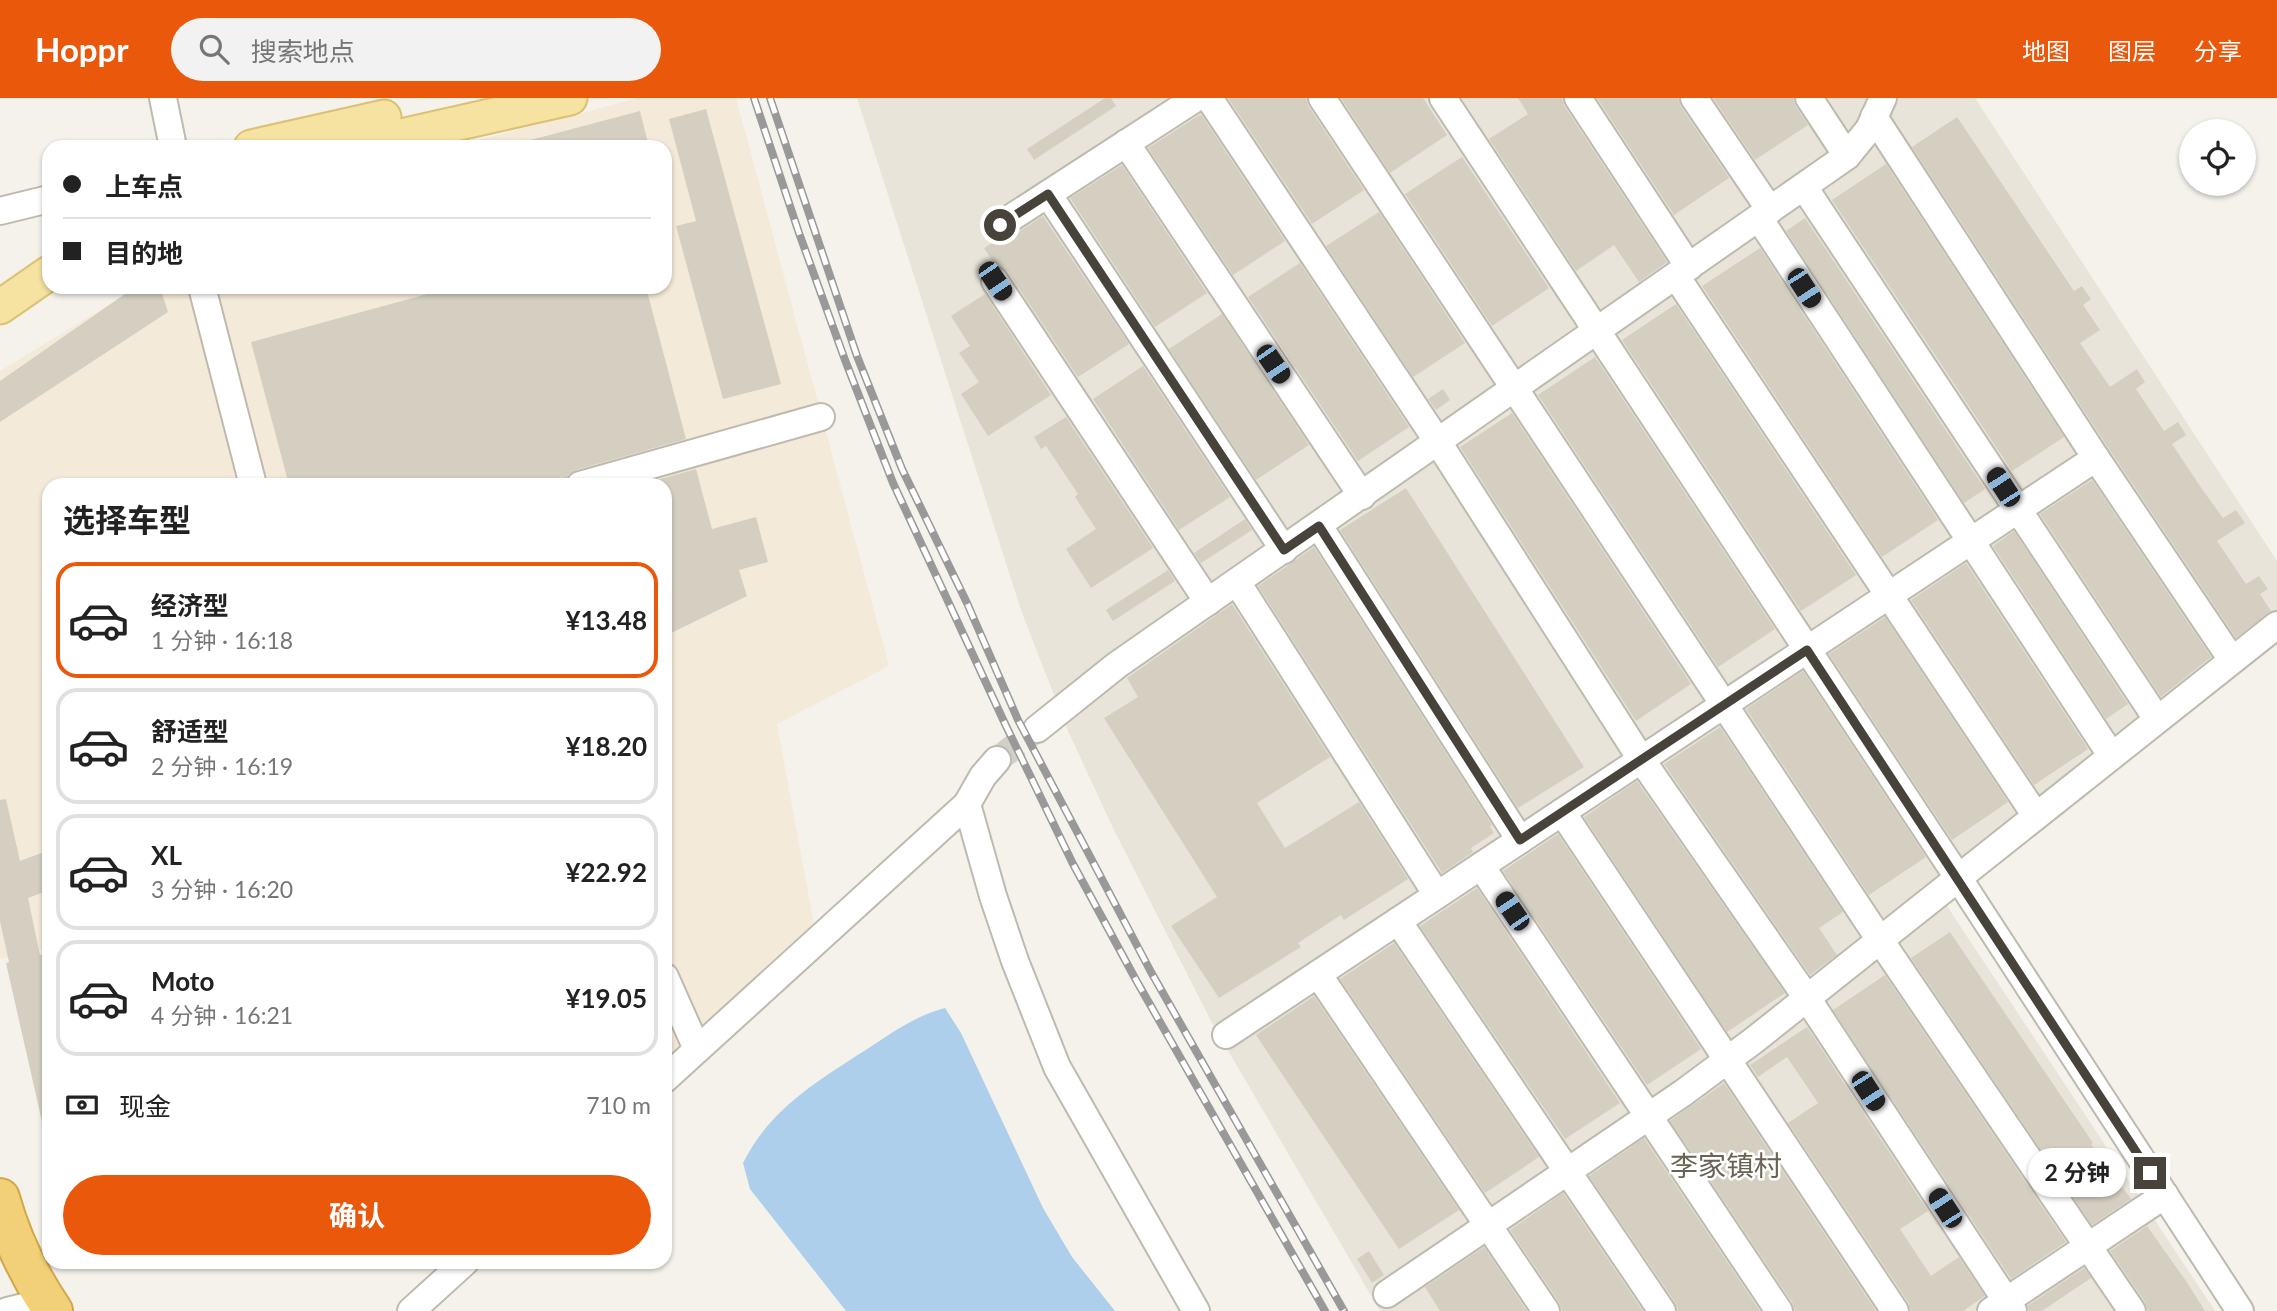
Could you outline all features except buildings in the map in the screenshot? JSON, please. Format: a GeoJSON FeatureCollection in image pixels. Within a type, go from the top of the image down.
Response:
{"type":"FeatureCollection","features":[{"type":"Feature","properties":{"kind":"highway"},"geometry":{"type":"LineString","coordinates":[[0,1198],[11,1232],[35,1281],[27,1310]]}},
{"type":"Feature","properties":{"kind":"highway"},"geometry":{"type":"LineString","coordinates":[[0,1264],[27,1310]]}},
{"type":"Feature","properties":{"kind":"main road"},"geometry":{"type":"LineString","coordinates":[[282,140],[468,98]]}},
{"type":"Feature","properties":{"kind":"main road"},"geometry":{"type":"LineString","coordinates":[[383,140],[570,98]]}},
{"type":"Feature","properties":{"kind":"main road"},"geometry":{"type":"LineString","coordinates":[[0,280],[42,252]]}},
{"type":"Feature","properties":{"kind":"main road"},"geometry":{"type":"LineString","coordinates":[[0,307],[42,278]]}},
{"type":"Feature","properties":{"kind":"street"},"geometry":{"type":"LineString","coordinates":[[163,98],[172,140]]}},
{"type":"Feature","properties":{"kind":"street"},"geometry":{"type":"LineString","coordinates":[[1000,225],[1196,98]]}},
{"type":"Feature","properties":{"kind":"street"},"geometry":{"type":"LineString","coordinates":[[1209,98],[1438,442],[1642,759],[1807,998],[2003,1307],[2165,1195]]}},
{"type":"Feature","properties":{"kind":"street"},"geometry":{"type":"LineString","coordinates":[[1322,98],[1880,940],[2132,1311]]}},
{"type":"Feature","properties":{"kind":"street"},"geometry":{"type":"LineString","coordinates":[[1443,98],[1959,879],[2240,1311]]}},
{"type":"Feature","properties":{"kind":"street"},"geometry":{"type":"LineString","coordinates":[[1578,98],[1683,271],[1889,596],[2036,816]]}},
{"type":"Feature","properties":{"kind":"street"},"geometry":{"type":"LineString","coordinates":[[1694,98],[1764,214],[1971,541],[2111,755]]}},
{"type":"Feature","properties":{"kind":"street"},"geometry":{"type":"LineString","coordinates":[[1809,98],[1847,156]]}},
{"type":"Feature","properties":{"kind":"street"},"geometry":{"type":"LineString","coordinates":[[1037,729],[1117,665],[1847,156],[1870,130],[1879,108]]}},
{"type":"Feature","properties":{"kind":"street"},"geometry":{"type":"LineString","coordinates":[[1879,108],[2096,458],[2232,660]]}},
{"type":"Feature","properties":{"kind":"street"},"geometry":{"type":"LineString","coordinates":[[1126,144],[1362,496]]}},
{"type":"Feature","properties":{"kind":"street"},"geometry":{"type":"LineString","coordinates":[[1804,187],[2157,719]]}},
{"type":"Feature","properties":{"kind":"street"},"geometry":{"type":"LineString","coordinates":[[1048,194],[1284,550]]}},
{"type":"Feature","properties":{"kind":"street"},"geometry":{"type":"LineString","coordinates":[[0,211],[42,201]]}},
{"type":"Feature","properties":{"kind":"street"},"geometry":{"type":"LineString","coordinates":[[995,281],[1208,602]]}},
{"type":"Feature","properties":{"kind":"street"},"geometry":{"type":"LineString","coordinates":[[204,294],[251,478]]}},
{"type":"Feature","properties":{"kind":"street"},"geometry":{"type":"LineString","coordinates":[[605,478],[821,417]]}},
{"type":"Feature","properties":{"kind":"street"},"geometry":{"type":"LineString","coordinates":[[1226,1035],[2096,458]]}},
{"type":"Feature","properties":{"kind":"street"},"geometry":{"type":"LineString","coordinates":[[1319,526],[1520,840]]}},
{"type":"Feature","properties":{"kind":"street"},"geometry":{"type":"LineString","coordinates":[[1237,582],[1437,895]]}},
{"type":"Feature","properties":{"kind":"street"},"geometry":{"type":"LineString","coordinates":[[1387,1294],[1729,1059],[2277,625]]}},
{"type":"Feature","properties":{"kind":"street"},"geometry":{"type":"LineString","coordinates":[[672,1072],[967,804],[983,776],[997,760]]}},
{"type":"Feature","properties":{"kind":"street"},"geometry":{"type":"LineString","coordinates":[[967,804],[1002,922],[1057,1067],[1196,1311]]}},
{"type":"Feature","properties":{"kind":"street"},"geometry":{"type":"LineString","coordinates":[[1562,812],[1895,1311]]}},
{"type":"Feature","properties":{"kind":"street"},"geometry":{"type":"LineString","coordinates":[[1481,866],[1779,1311]]}},
{"type":"Feature","properties":{"kind":"street"},"geometry":{"type":"LineString","coordinates":[[1398,920],[1662,1311]]}},
{"type":"Feature","properties":{"kind":"street"},"geometry":{"type":"LineString","coordinates":[[1318,974],[1546,1311]]}},
{"type":"Feature","properties":{"kind":"street"},"geometry":{"type":"LineString","coordinates":[[672,993],[697,1049]]}},
{"type":"Feature","properties":{"kind":"street"},"geometry":{"type":"LineString","coordinates":[[411,1311],[457,1269]]}},
{"type":"Feature","properties":{"kind":"shaded area"},"geometry":{"type":"Polygon","coordinates":[[[639,98],[736,98],[889,666],[777,724],[815,930],[672,1057],[672,478],[42,478],[42,950],[0,959],[0,371],[126,294],[672,294],[672,140],[479,140],[639,98]]]}},
{"type":"Feature","properties":{"kind":"shaded area"},"geometry":{"type":"Polygon","coordinates":[[[857,98],[1975,98],[2277,561],[2277,620],[1935,888],[2215,1311],[1380,1311],[1212,1023],[1113,828],[1068,731],[1022,613],[857,98]]]}},
{"type":"Feature","properties":{"kind":"water"},"geometry":{"type":"Polygon","coordinates":[[[945,1008],[961,1033],[1043,1208],[1072,1257],[1115,1311],[846,1311],[750,1189],[743,1163],[754,1144],[780,1112],[812,1086],[893,1032],[913,1020],[945,1008]]]}},
{"type":"Feature","properties":{"kind":"tunnel"},"geometry":{"type":"LineString","coordinates":[[997,760],[1037,729]]}},
{"type":"Feature","properties":{"kind":"railway"},"geometry":{"type":"LineString","coordinates":[[754,98],[799,233],[893,483],[1007,728],[1073,864],[1136,980],[1325,1311]]}},
{"type":"Feature","properties":{"kind":"railway"},"geometry":{"type":"LineString","coordinates":[[770,98],[857,356],[902,469],[967,603],[1018,720],[1151,972],[1344,1311]]}},
{"type":"Feature","properties":{"kind":"district","name":"李家镇村"},"geometry":{"type":"Point","coordinates":[1726,1166]}},
{"type":"Feature","properties":{"kind":"route"},"geometry":{"type":"LineString","coordinates":[[1000,225],[1048,194],[1284,550],[1319,526],[1520,840],[1807,650],[2150,1173]]}}]}
